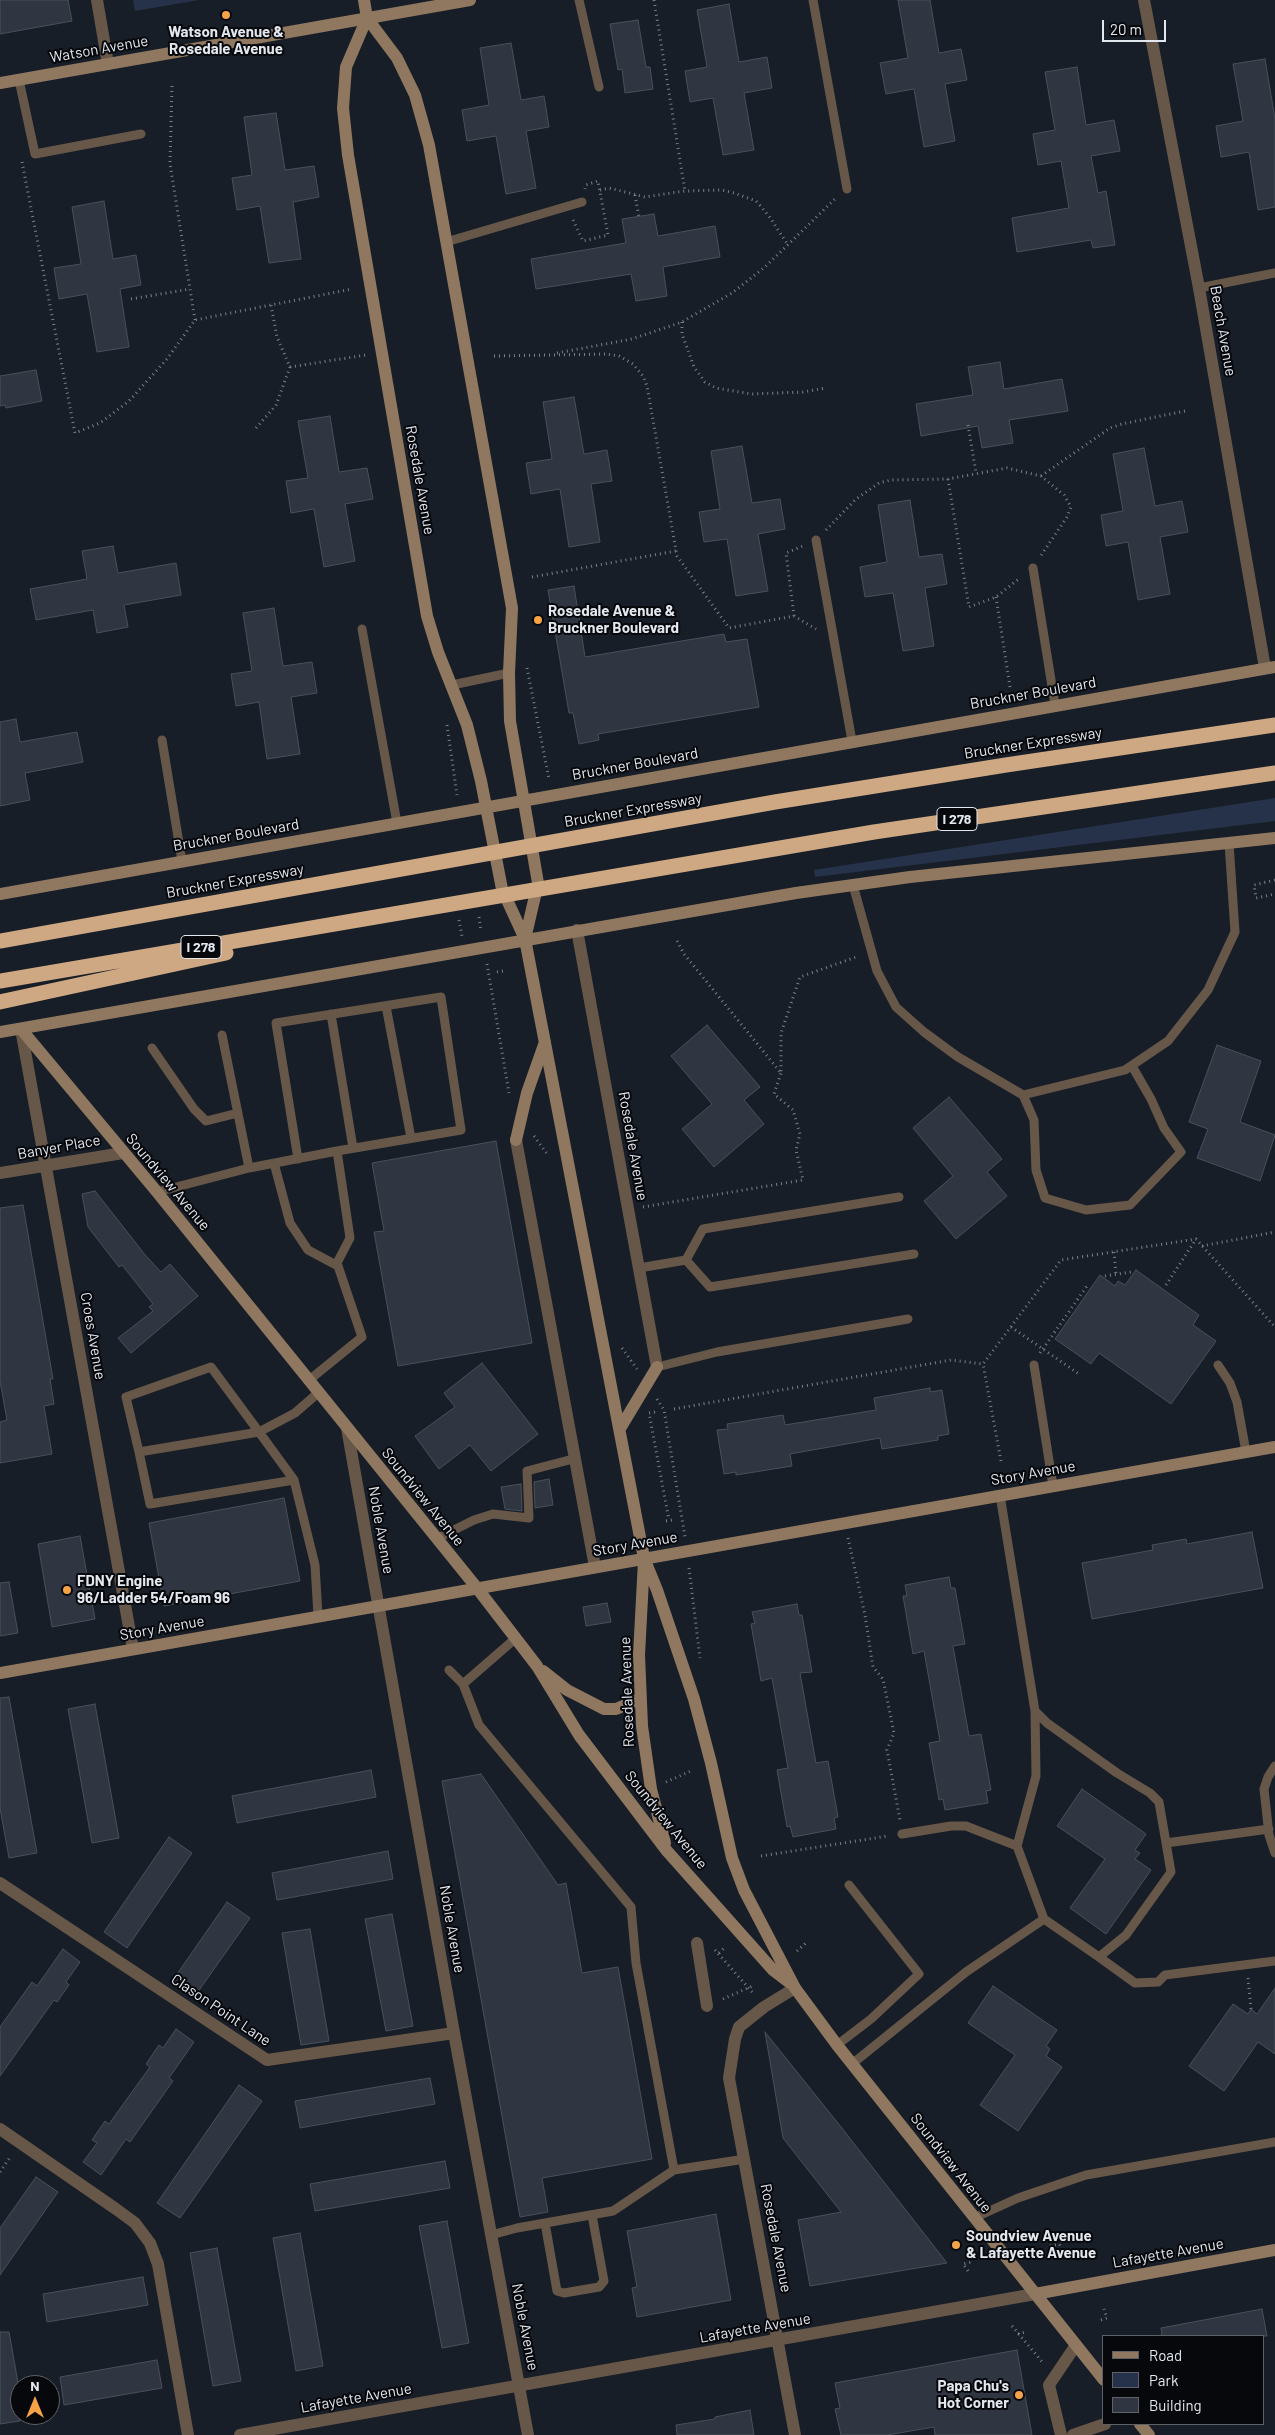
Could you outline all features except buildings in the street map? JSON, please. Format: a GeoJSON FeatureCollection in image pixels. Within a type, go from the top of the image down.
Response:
{"type":"FeatureCollection","features":[{"type":"Feature","properties":{"kind":"highway"},"geometry":{"type":"LineString","coordinates":[[1219,733],[1275,715]]}},
{"type":"Feature","properties":{"kind":"highway","name":"Bruckner Expressway"},"geometry":{"type":"LineString","coordinates":[[0,941],[630,828],[900,782],[1275,726]]}},
{"type":"Feature","properties":{"kind":"highway","name":"I 278"},"geometry":{"type":"LineString","coordinates":[[0,981],[874,832],[1275,773]]}},
{"type":"Feature","properties":{"kind":"highway"},"geometry":{"type":"LineString","coordinates":[[0,1002],[402,913]]}},
{"type":"Feature","properties":{"kind":"main road","name":"Rosedale Avenue"},"geometry":{"type":"LineString","coordinates":[[364,0],[367,18],[397,58],[415,94],[429,145],[512,608],[509,673],[510,721],[538,883],[525,939]]}},
{"type":"Feature","properties":{"kind":"main road","name":"Watson Avenue"},"geometry":{"type":"LineString","coordinates":[[0,83],[470,0]]}},
{"type":"Feature","properties":{"kind":"main road","name":"Rosedale Avenue"},"geometry":{"type":"LineString","coordinates":[[367,18],[346,67],[344,108],[348,154],[427,616],[467,725],[486,807],[502,890],[525,939],[621,1428],[644,1558],[657,1590],[694,1699],[711,1763]]}},
{"type":"Feature","properties":{"kind":"main road","name":"Bruckner Boulevard"},"geometry":{"type":"LineString","coordinates":[[0,894],[1270,668]]}},
{"type":"Feature","properties":{"kind":"main road"},"geometry":{"type":"LineString","coordinates":[[0,1032],[525,939],[853,884],[1068,859],[1275,838]]}},
{"type":"Feature","properties":{"kind":"main road","name":"Soundview Avenue"},"geometry":{"type":"LineString","coordinates":[[21,1029],[157,1192],[477,1588],[537,1666],[578,1735],[668,1851],[773,1970],[795,1988]]}},
{"type":"Feature","properties":{"kind":"main road"},"geometry":{"type":"LineString","coordinates":[[516,1140],[527,1093],[545,1042]]}},
{"type":"Feature","properties":{"kind":"main road"},"geometry":{"type":"LineString","coordinates":[[621,1428],[657,1367]]}},
{"type":"Feature","properties":{"kind":"main road","name":"Story Avenue"},"geometry":{"type":"LineString","coordinates":[[0,1673],[1275,1447]]}},
{"type":"Feature","properties":{"kind":"main road","name":"Rosedale Avenue"},"geometry":{"type":"LineString","coordinates":[[644,1558],[639,1655],[640,1699],[648,1773],[668,1851]]}},
{"type":"Feature","properties":{"kind":"main road"},"geometry":{"type":"LineString","coordinates":[[537,1666],[567,1690],[604,1709],[616,1709],[640,1699]]}},
{"type":"Feature","properties":{"kind":"main road","name":"Soundview Avenue"},"geometry":{"type":"LineString","coordinates":[[711,1763],[732,1858],[744,1890],[795,1988],[836,2045],[1102,2378]]}},
{"type":"Feature","properties":{"kind":"main road","name":"Lafayette Avenue"},"geometry":{"type":"LineString","coordinates":[[1035,2294],[1275,2250]]}},
{"type":"Feature","properties":{"kind":"main road"},"geometry":{"type":"LineString","coordinates":[[1141,2425],[1149,2435]]}},
{"type":"Feature","properties":{"kind":"street"},"geometry":{"type":"LineString","coordinates":[[97,0],[108,64]]}},
{"type":"Feature","properties":{"kind":"street","name":"Beach Avenue"},"geometry":{"type":"LineString","coordinates":[[1144,0],[1270,668]]}},
{"type":"Feature","properties":{"kind":"street","name":"Rosedale Avenue"},"geometry":{"type":"LineString","coordinates":[[578,930],[657,1367]]}},
{"type":"Feature","properties":{"kind":"street","name":"Croes Avenue"},"geometry":{"type":"LineString","coordinates":[[21,1029],[133,1649]]}},
{"type":"Feature","properties":{"kind":"street"},"geometry":{"type":"LineString","coordinates":[[516,1140],[573,1459],[595,1567]]}},
{"type":"Feature","properties":{"kind":"street","name":"Banyer Place"},"geometry":{"type":"LineString","coordinates":[[0,1173],[123,1153]]}},
{"type":"Feature","properties":{"kind":"street","name":"Noble Avenue"},"geometry":{"type":"LineString","coordinates":[[347,1428],[454,2033],[528,2435]]}},
{"type":"Feature","properties":{"kind":"street","name":"Clason Point Lane"},"geometry":{"type":"LineString","coordinates":[[0,1883],[267,2060],[454,2033]]}},
{"type":"Feature","properties":{"kind":"street"},"geometry":{"type":"LineString","coordinates":[[697,1943],[712,2004]]}},
{"type":"Feature","properties":{"kind":"street","name":"Rosedale Avenue"},"geometry":{"type":"LineString","coordinates":[[795,1988],[764,2007],[739,2026],[729,2078],[795,2435]]}},
{"type":"Feature","properties":{"kind":"street"},"geometry":{"type":"LineString","coordinates":[[0,2129],[122,2213],[135,2223],[150,2243],[158,2264],[188,2435]]}},
{"type":"Feature","properties":{"kind":"street","name":"Lafayette Avenue"},"geometry":{"type":"LineString","coordinates":[[240,2435],[272,2432],[1035,2294]]}},
{"type":"Feature","properties":{"kind":"street"},"geometry":{"type":"LineString","coordinates":[[1061,2435],[1049,2385],[1076,2345]]}},
{"type":"Feature","properties":{"kind":"street"},"geometry":{"type":"LineString","coordinates":[[1073,2435],[1103,2425]]}},
{"type":"Feature","properties":{"kind":"lane"},"geometry":{"type":"LineString","coordinates":[[580,0],[599,87]]}},
{"type":"Feature","properties":{"kind":"lane"},"geometry":{"type":"LineString","coordinates":[[813,0],[847,189]]}},
{"type":"Feature","properties":{"kind":"lane"},"geometry":{"type":"LineString","coordinates":[[19,80],[35,154],[141,134]]}},
{"type":"Feature","properties":{"kind":"lane"},"geometry":{"type":"LineString","coordinates":[[446,242],[582,202]]}},
{"type":"Feature","properties":{"kind":"lane"},"geometry":{"type":"LineString","coordinates":[[1199,288],[1275,273]]}},
{"type":"Feature","properties":{"kind":"lane"},"geometry":{"type":"LineString","coordinates":[[816,540],[852,741]]}},
{"type":"Feature","properties":{"kind":"lane"},"geometry":{"type":"LineString","coordinates":[[1033,568],[1055,705]]}},
{"type":"Feature","properties":{"kind":"lane"},"geometry":{"type":"LineString","coordinates":[[362,629],[397,823]]}},
{"type":"Feature","properties":{"kind":"lane"},"geometry":{"type":"LineString","coordinates":[[452,685],[509,673]]}},
{"type":"Feature","properties":{"kind":"lane"},"geometry":{"type":"LineString","coordinates":[[162,740],[182,861]]}},
{"type":"Feature","properties":{"kind":"lane"},"geometry":{"type":"LineString","coordinates":[[1022,1095],[1125,1070],[1168,1041],[1208,990],[1235,932],[1229,843]]}},
{"type":"Feature","properties":{"kind":"lane"},"geometry":{"type":"LineString","coordinates":[[853,884],[877,971],[896,1007],[924,1032],[958,1057],[1022,1095],[1034,1120],[1036,1170],[1045,1198],[1086,1210],[1130,1205],[1181,1152],[1164,1128],[1151,1099],[1132,1066]]}},
{"type":"Feature","properties":{"kind":"lane"},"geometry":{"type":"LineString","coordinates":[[157,1192],[249,1168],[461,1130],[441,997],[276,1023],[298,1159]]}},
{"type":"Feature","properties":{"kind":"lane"},"geometry":{"type":"LineString","coordinates":[[386,1006],[411,1138]]}},
{"type":"Feature","properties":{"kind":"lane"},"geometry":{"type":"LineString","coordinates":[[331,1014],[353,1148]]}},
{"type":"Feature","properties":{"kind":"lane"},"geometry":{"type":"LineString","coordinates":[[222,1035],[249,1168]]}},
{"type":"Feature","properties":{"kind":"lane"},"geometry":{"type":"LineString","coordinates":[[152,1048],[194,1109],[206,1121],[238,1113]]}},
{"type":"Feature","properties":{"kind":"lane"},"geometry":{"type":"LineString","coordinates":[[308,1381],[362,1337],[337,1263],[350,1238],[337,1151]]}},
{"type":"Feature","properties":{"kind":"lane"},"geometry":{"type":"LineString","coordinates":[[274,1164],[290,1223],[308,1250],[338,1266]]}},
{"type":"Feature","properties":{"kind":"lane"},"geometry":{"type":"LineString","coordinates":[[686,1260],[703,1229],[899,1197]]}},
{"type":"Feature","properties":{"kind":"lane"},"geometry":{"type":"LineString","coordinates":[[686,1260],[710,1287],[914,1254]]}},
{"type":"Feature","properties":{"kind":"lane"},"geometry":{"type":"LineString","coordinates":[[639,1268],[686,1260]]}},
{"type":"Feature","properties":{"kind":"lane"},"geometry":{"type":"LineString","coordinates":[[657,1367],[717,1352],[908,1319]]}},
{"type":"Feature","properties":{"kind":"lane"},"geometry":{"type":"LineString","coordinates":[[1034,1365],[1053,1486]]}},
{"type":"Feature","properties":{"kind":"lane"},"geometry":{"type":"LineString","coordinates":[[1218,1365],[1230,1384],[1237,1402],[1246,1452]]}},
{"type":"Feature","properties":{"kind":"lane"},"geometry":{"type":"LineString","coordinates":[[294,1480],[150,1504],[126,1397],[211,1367],[294,1480],[315,1565],[318,1616]]}},
{"type":"Feature","properties":{"kind":"lane"},"geometry":{"type":"LineString","coordinates":[[139,1452],[259,1432],[295,1413],[318,1393]]}},
{"type":"Feature","properties":{"kind":"lane"},"geometry":{"type":"LineString","coordinates":[[436,1538],[474,1520],[493,1514],[529,1518],[527,1472],[573,1459]]}},
{"type":"Feature","properties":{"kind":"lane"},"geometry":{"type":"LineString","coordinates":[[1000,1495],[1029,1664],[1035,1711],[1036,1776],[1017,1846],[1044,1919],[1135,1982],[1158,1982],[1165,1975],[1275,1961]]}},
{"type":"Feature","properties":{"kind":"lane"},"geometry":{"type":"LineString","coordinates":[[463,1684],[516,1638]]}},
{"type":"Feature","properties":{"kind":"lane"},"geometry":{"type":"LineString","coordinates":[[449,1670],[463,1684],[479,1724],[631,1907],[636,1963],[674,2170]]}},
{"type":"Feature","properties":{"kind":"lane"},"geometry":{"type":"LineString","coordinates":[[1035,1711],[1047,1724],[1117,1773],[1150,1793],[1159,1802],[1171,1872],[1126,1935],[1099,1957]]}},
{"type":"Feature","properties":{"kind":"lane"},"geometry":{"type":"LineString","coordinates":[[1275,1766],[1268,1777],[1264,1789],[1269,1829],[1275,1853]]}},
{"type":"Feature","properties":{"kind":"lane"},"geometry":{"type":"LineString","coordinates":[[902,1834],[951,1826],[966,1826],[1017,1846]]}},
{"type":"Feature","properties":{"kind":"lane"},"geometry":{"type":"LineString","coordinates":[[1166,1843],[1269,1829]]}},
{"type":"Feature","properties":{"kind":"lane"},"geometry":{"type":"LineString","coordinates":[[836,2045],[871,2019],[919,1974],[849,1885]]}},
{"type":"Feature","properties":{"kind":"lane"},"geometry":{"type":"LineString","coordinates":[[852,2064],[966,1972],[1044,1919]]}},
{"type":"Feature","properties":{"kind":"lane"},"geometry":{"type":"LineString","coordinates":[[974,2218],[1018,2198],[1086,2175],[1275,2142]]}},
{"type":"Feature","properties":{"kind":"lane"},"geometry":{"type":"LineString","coordinates":[[492,2235],[613,2211],[674,2170],[745,2159]]}},
{"type":"Feature","properties":{"kind":"lane"},"geometry":{"type":"LineString","coordinates":[[545,2223],[557,2290],[564,2293],[599,2287],[604,2281],[592,2215]]}},
{"type":"Feature","properties":{"kind":"path"},"geometry":{"type":"LineString","coordinates":[[654,0],[685,191]]}},
{"type":"Feature","properties":{"kind":"path"},"geometry":{"type":"LineString","coordinates":[[172,86],[170,164],[195,320]]}},
{"type":"Feature","properties":{"kind":"path"},"geometry":{"type":"LineString","coordinates":[[20,153],[75,433],[100,423],[129,401],[167,359],[195,320],[352,289]]}},
{"type":"Feature","properties":{"kind":"path"},"geometry":{"type":"LineString","coordinates":[[600,190],[609,188],[645,197],[685,191],[722,190],[756,201],[769,216],[788,245]]}},
{"type":"Feature","properties":{"kind":"path"},"geometry":{"type":"LineString","coordinates":[[546,355],[632,339],[682,322],[732,293],[764,267],[825,206],[847,189]]}},
{"type":"Feature","properties":{"kind":"path"},"geometry":{"type":"LineString","coordinates":[[635,195],[639,217]]}},
{"type":"Feature","properties":{"kind":"path"},"geometry":{"type":"LineString","coordinates":[[131,299],[190,289]]}},
{"type":"Feature","properties":{"kind":"path"},"geometry":{"type":"LineString","coordinates":[[256,428],[276,405],[290,367],[277,337],[272,305]]}},
{"type":"Feature","properties":{"kind":"path"},"geometry":{"type":"LineString","coordinates":[[682,322],[682,334],[694,368],[705,382],[716,388],[751,394],[803,392],[826,388]]}},
{"type":"Feature","properties":{"kind":"path"},"geometry":{"type":"LineString","coordinates":[[494,356],[594,354],[619,356],[633,364],[644,376],[650,399],[677,556],[729,628],[794,616],[834,640]]}},
{"type":"Feature","properties":{"kind":"path"},"geometry":{"type":"LineString","coordinates":[[290,367],[367,355]]}},
{"type":"Feature","properties":{"kind":"path"},"geometry":{"type":"LineString","coordinates":[[1041,476],[1110,428],[1185,411]]}},
{"type":"Feature","properties":{"kind":"path"},"geometry":{"type":"LineString","coordinates":[[968,425],[976,473]]}},
{"type":"Feature","properties":{"kind":"path"},"geometry":{"type":"LineString","coordinates":[[794,616],[786,553],[816,540],[856,500],[879,483],[903,479],[948,478],[1007,468],[1041,476],[1064,494],[1070,507],[1067,517],[1033,568],[996,597],[969,607],[948,478]]}},
{"type":"Feature","properties":{"kind":"path"},"geometry":{"type":"LineString","coordinates":[[532,577],[676,551]]}},
{"type":"Feature","properties":{"kind":"path"},"geometry":{"type":"LineString","coordinates":[[996,597],[1010,687]]}},
{"type":"Feature","properties":{"kind":"path"},"geometry":{"type":"LineString","coordinates":[[526,661],[548,767],[551,795]]}},
{"type":"Feature","properties":{"kind":"path"},"geometry":{"type":"LineString","coordinates":[[1275,880],[1254,885],[1256,898],[1275,894]]}},
{"type":"Feature","properties":{"kind":"path"},"geometry":{"type":"LineString","coordinates":[[458,916],[462,936]]}},
{"type":"Feature","properties":{"kind":"path"},"geometry":{"type":"LineString","coordinates":[[677,941],[684,954],[781,1073]]}},
{"type":"Feature","properties":{"kind":"path"},"geometry":{"type":"LineString","coordinates":[[643,1207],[803,1180],[796,1150],[800,1134],[793,1110],[774,1094],[781,1073],[781,1033],[800,977],[871,952]]}},
{"type":"Feature","properties":{"kind":"path"},"geometry":{"type":"LineString","coordinates":[[497,972],[502,971]]}},
{"type":"Feature","properties":{"kind":"path"},"geometry":{"type":"LineString","coordinates":[[1202,1246],[1275,1232]]}},
{"type":"Feature","properties":{"kind":"path"},"geometry":{"type":"LineString","coordinates":[[1196,1239],[1275,1327]]}},
{"type":"Feature","properties":{"kind":"path"},"geometry":{"type":"LineString","coordinates":[[1001,1461],[983,1364],[1061,1260],[1196,1239]]}},
{"type":"Feature","properties":{"kind":"path"},"geometry":{"type":"LineString","coordinates":[[1166,1285],[1196,1239]]}},
{"type":"Feature","properties":{"kind":"path"},"geometry":{"type":"LineString","coordinates":[[1114,1252],[1116,1274]]}},
{"type":"Feature","properties":{"kind":"path"},"geometry":{"type":"LineString","coordinates":[[1105,1276],[1131,1272]]}},
{"type":"Feature","properties":{"kind":"path"},"geometry":{"type":"LineString","coordinates":[[1034,1365],[1042,1348],[1087,1286]]}},
{"type":"Feature","properties":{"kind":"path"},"geometry":{"type":"LineString","coordinates":[[1011,1327],[1079,1374]]}},
{"type":"Feature","properties":{"kind":"path"},"geometry":{"type":"LineString","coordinates":[[620,1345],[664,1410],[683,1523]]}},
{"type":"Feature","properties":{"kind":"path"},"geometry":{"type":"LineString","coordinates":[[674,1409],[951,1360],[983,1364]]}},
{"type":"Feature","properties":{"kind":"path"},"geometry":{"type":"LineString","coordinates":[[655,1412],[649,1413],[669,1521]]}},
{"type":"Feature","properties":{"kind":"path"},"geometry":{"type":"LineString","coordinates":[[761,1856],[902,1834],[888,1750],[894,1733],[883,1679],[873,1667],[865,1615],[845,1523]]}},
{"type":"Feature","properties":{"kind":"path"},"geometry":{"type":"LineString","coordinates":[[659,1786],[691,1771]]}},
{"type":"Feature","properties":{"kind":"path"},"geometry":{"type":"LineString","coordinates":[[797,1951],[808,1941]]}},
{"type":"Feature","properties":{"kind":"path"},"geometry":{"type":"LineString","coordinates":[[711,1946],[755,1995]]}},
{"type":"Feature","properties":{"kind":"path"},"geometry":{"type":"LineString","coordinates":[[719,1953],[724,1948]]}},
{"type":"Feature","properties":{"kind":"path"},"geometry":{"type":"LineString","coordinates":[[1246,1965],[1251,2010]]}},
{"type":"Feature","properties":{"kind":"path"},"geometry":{"type":"LineString","coordinates":[[712,2004],[755,1985]]}},
{"type":"Feature","properties":{"kind":"path"},"geometry":{"type":"LineString","coordinates":[[0,2172],[14,2151]]}},
{"type":"Feature","properties":{"kind":"path"},"geometry":{"type":"LineString","coordinates":[[1050,2246],[1059,2244],[1063,2250]]}},
{"type":"Feature","properties":{"kind":"path"},"geometry":{"type":"LineString","coordinates":[[968,2271],[963,2264],[972,2262]]}},
{"type":"Feature","properties":{"kind":"path"},"geometry":{"type":"LineString","coordinates":[[1101,2320],[1107,2318],[1104,2309]]}},
{"type":"Feature","properties":{"kind":"path"},"geometry":{"type":"LineString","coordinates":[[1012,2326],[1046,2366]]}},
{"type":"Feature","properties":{"kind":"path"},"geometry":{"type":"LineString","coordinates":[[1018,2334],[1026,2332]]}},
{"type":"Feature","properties":{"kind":"green space"},"geometry":{"type":"Polygon","coordinates":[[[133,0],[199,0],[135,11],[133,0]]]}},
{"type":"Feature","properties":{"kind":"green space"},"geometry":{"type":"Polygon","coordinates":[[[1275,798],[1275,821],[815,877],[814,870],[1275,798]]]}},
{"type":"Feature","properties":{"kind":"place","name":"Watson Avenue & Rosedale Avenue"},"geometry":{"type":"Point","coordinates":[226,15]}},
{"type":"Feature","properties":{"kind":"place","name":"Rosedale Avenue & Bruckner Boulevard"},"geometry":{"type":"Point","coordinates":[538,620]}},
{"type":"Feature","properties":{"kind":"place","name":"FDNY Engine 96/Ladder 54/Foam 96"},"geometry":{"type":"Point","coordinates":[67,1590]}},
{"type":"Feature","properties":{"kind":"place","name":"Soundview Avenue & Lafayette Avenue"},"geometry":{"type":"Point","coordinates":[956,2245]}},
{"type":"Feature","properties":{"kind":"place","name":"Papa Chu's Hot Corner"},"geometry":{"type":"Point","coordinates":[1019,2395]}}]}
